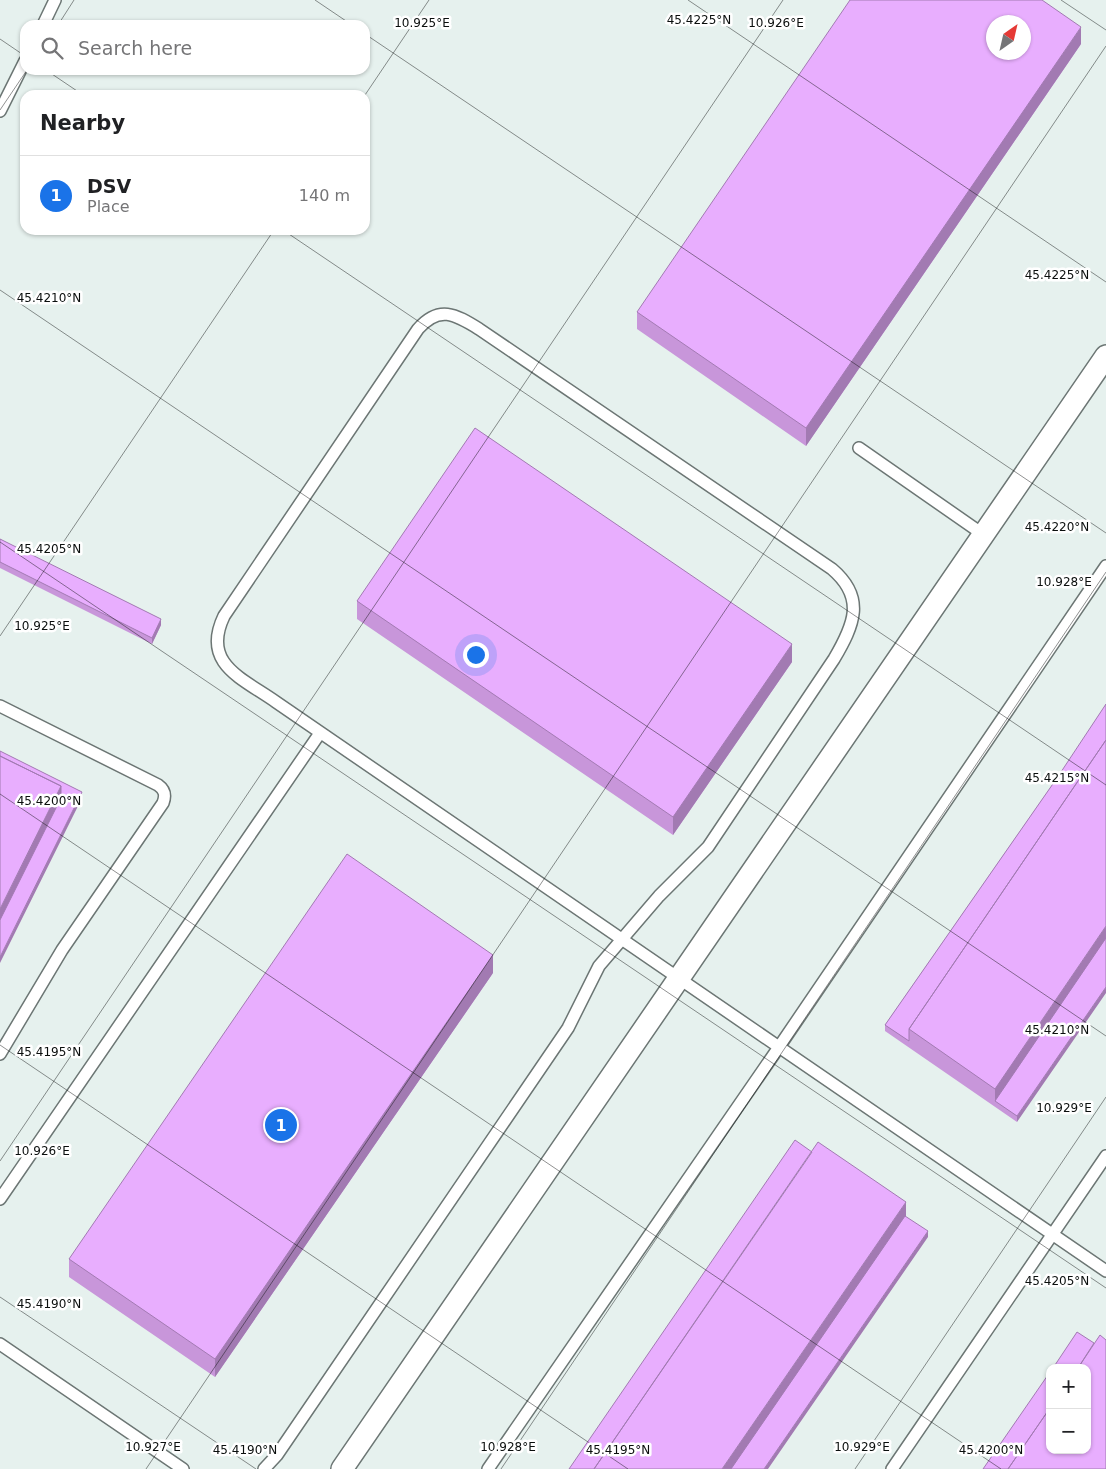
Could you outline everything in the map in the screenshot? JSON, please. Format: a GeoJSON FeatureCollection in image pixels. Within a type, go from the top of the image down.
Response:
{"type":"FeatureCollection","features":[{"type":"Feature","properties":{"kind":"street"},"geometry":{"type":"LineString","coordinates":[[342,1469],[1106,356]]}},
{"type":"Feature","properties":{"kind":"lane"},"geometry":{"type":"LineString","coordinates":[[45,20],[55,0]]}},
{"type":"Feature","properties":{"kind":"lane"},"geometry":{"type":"LineString","coordinates":[[0,111],[20,71]]}},
{"type":"Feature","properties":{"kind":"lane"},"geometry":{"type":"LineString","coordinates":[[264,1469],[282,1446],[568,1028],[591,979],[622,938],[659,896],[708,847],[843,644],[854,615],[854,600],[850,589],[832,569],[478,328],[450,314],[438,314],[426,319],[418,329],[224,616],[216,636],[219,656],[228,667],[320,732],[622,938],[1106,1271]]}},
{"type":"Feature","properties":{"kind":"lane"},"geometry":{"type":"LineString","coordinates":[[860,448],[984,535]]}},
{"type":"Feature","properties":{"kind":"lane"},"geometry":{"type":"LineString","coordinates":[[488,1469],[779,1047],[1106,566]]}},
{"type":"Feature","properties":{"kind":"lane"},"geometry":{"type":"LineString","coordinates":[[0,706],[158,785],[162,788],[165,795],[163,803],[62,950],[0,1054]]}},
{"type":"Feature","properties":{"kind":"lane"},"geometry":{"type":"LineString","coordinates":[[0,1199],[320,732]]}},
{"type":"Feature","properties":{"kind":"lane"},"geometry":{"type":"LineString","coordinates":[[892,1469],[1106,1156]]}},
{"type":"Feature","properties":{"kind":"lane"},"geometry":{"type":"LineString","coordinates":[[0,1344],[183,1469]]}},
{"type":"Feature","properties":{"kind":"building"},"geometry":{"type":"Polygon","coordinates":[[[850,0],[1042,0],[1081,27],[806,428],[637,312],[850,0]]]}},
{"type":"Feature","properties":{"kind":"building"},"geometry":{"type":"Polygon","coordinates":[[[475,428],[792,644],[673,817],[357,601],[475,428]]]}},
{"type":"Feature","properties":{"kind":"building"},"geometry":{"type":"Polygon","coordinates":[[[0,539],[161,619],[152,638],[0,562],[0,539]]]}},
{"type":"Feature","properties":{"kind":"building"},"geometry":{"type":"Polygon","coordinates":[[[1106,704],[1106,740],[909,1029],[909,1041],[885,1025],[1057,778],[1106,704]]]}},
{"type":"Feature","properties":{"kind":"building"},"geometry":{"type":"Polygon","coordinates":[[[1106,740],[1106,926],[995,1089],[909,1029],[1106,740]]]}},
{"type":"Feature","properties":{"kind":"building"},"geometry":{"type":"Polygon","coordinates":[[[0,751],[82,792],[0,957],[0,920],[61,798],[61,786],[0,756],[0,751]]]}},
{"type":"Feature","properties":{"kind":"building"},"geometry":{"type":"Polygon","coordinates":[[[0,756],[61,786],[0,909],[0,756]]]}},
{"type":"Feature","properties":{"kind":"building"},"geometry":{"type":"Polygon","coordinates":[[[347,854],[493,955],[215,1359],[69,1259],[347,854]]]}},
{"type":"Feature","properties":{"kind":"building"},"geometry":{"type":"Polygon","coordinates":[[[1106,938],[1106,987],[1017,1116],[995,1101],[1106,938]]]}},
{"type":"Feature","properties":{"kind":"building"},"geometry":{"type":"Polygon","coordinates":[[[795,1140],[812,1152],[594,1469],[569,1469],[795,1140]]]}},
{"type":"Feature","properties":{"kind":"building"},"geometry":{"type":"Polygon","coordinates":[[[818,1142],[906,1202],[722,1469],[594,1469],[818,1142]]]}},
{"type":"Feature","properties":{"kind":"building"},"geometry":{"type":"Polygon","coordinates":[[[905,1216],[928,1231],[764,1469],[731,1469],[905,1216]]]}},
{"type":"Feature","properties":{"kind":"building"},"geometry":{"type":"Polygon","coordinates":[[[1077,1332],[1094,1343],[1081,1364],[1056,1364],[1077,1332]]]}},
{"type":"Feature","properties":{"kind":"building"},"geometry":{"type":"Polygon","coordinates":[[[1100,1335],[1106,1340],[1106,1469],[1008,1469],[1046,1414],[1046,1454],[1091,1454],[1091,1364],[1081,1364],[1100,1335]]]}},
{"type":"Feature","properties":{"kind":"building"},"geometry":{"type":"Polygon","coordinates":[[[1046,1378],[1046,1414],[1008,1469],[983,1469],[1046,1378]]]}},
{"type":"Feature","properties":{"kind":"place","name":"DSV"},"geometry":{"type":"Point","coordinates":[281,1125]}}]}
